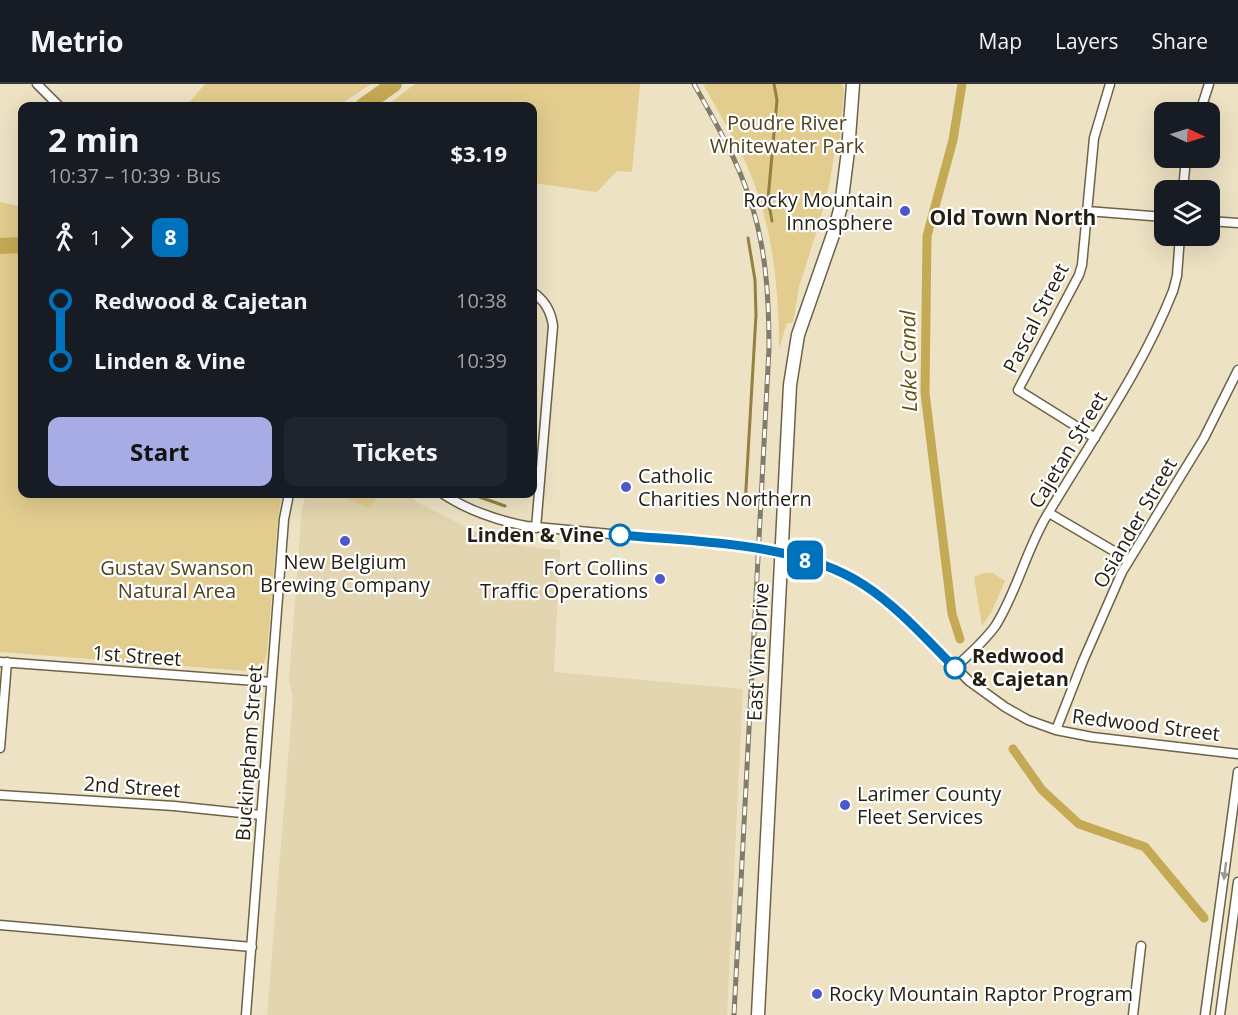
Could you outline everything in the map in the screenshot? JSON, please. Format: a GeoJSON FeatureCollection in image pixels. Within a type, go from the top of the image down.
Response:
{"type":"FeatureCollection","features":[{"type":"Feature","properties":{"kind":"main road","name":"East Vine Drive"},"geometry":{"type":"LineString","coordinates":[[758,1015],[790,385],[793,356],[804,315],[841,206],[853,84]]}},
{"type":"Feature","properties":{"kind":"street","name":"Pascal Street"},"geometry":{"type":"LineString","coordinates":[[1095,438],[1018,390],[1079,275],[1082,265],[1094,138],[1110,84]]}},
{"type":"Feature","properties":{"kind":"street"},"geometry":{"type":"LineString","coordinates":[[1203,102],[1209,84]]}},
{"type":"Feature","properties":{"kind":"street"},"geometry":{"type":"LineString","coordinates":[[43,86],[56,102]]}},
{"type":"Feature","properties":{"kind":"street"},"geometry":{"type":"LineString","coordinates":[[1087,211],[1154,216]]}},
{"type":"Feature","properties":{"kind":"street"},"geometry":{"type":"LineString","coordinates":[[1220,222],[1238,223]]}},
{"type":"Feature","properties":{"kind":"street","name":"Cajetan Street"},"geometry":{"type":"LineString","coordinates":[[955,668],[986,639],[995,626],[1049,513],[1125,389],[1169,301],[1177,276],[1179,246]]}},
{"type":"Feature","properties":{"kind":"street"},"geometry":{"type":"LineString","coordinates":[[536,528],[554,326],[548,307],[537,297]]}},
{"type":"Feature","properties":{"kind":"street","name":"Osiander Street"},"geometry":{"type":"LineString","coordinates":[[1056,730],[1087,651],[1122,572],[1206,434],[1238,370]]}},
{"type":"Feature","properties":{"kind":"street","name":"Buckingham Street"},"geometry":{"type":"LineString","coordinates":[[246,1015],[284,519],[288,498]]}},
{"type":"Feature","properties":{"kind":"street","name":"Redwood Street"},"geometry":{"type":"LineString","coordinates":[[450,498],[491,518],[536,528],[758,548],[827,566],[863,584],[909,621],[969,681],[1005,707],[1028,720],[1056,730],[1133,743],[1238,754]]}},
{"type":"Feature","properties":{"kind":"street"},"geometry":{"type":"LineString","coordinates":[[1049,513],[1129,560]]}},
{"type":"Feature","properties":{"kind":"street"},"geometry":{"type":"LineString","coordinates":[[0,748],[3,662]]}},
{"type":"Feature","properties":{"kind":"street","name":"1st Street"},"geometry":{"type":"LineString","coordinates":[[3,662],[271,682]]}},
{"type":"Feature","properties":{"kind":"street"},"geometry":{"type":"LineString","coordinates":[[1205,1015],[1238,772]]}},
{"type":"Feature","properties":{"kind":"street","name":"2nd Street"},"geometry":{"type":"LineString","coordinates":[[0,795],[174,806],[261,815]]}},
{"type":"Feature","properties":{"kind":"street"},"geometry":{"type":"LineString","coordinates":[[1220,1015],[1238,882]]}},
{"type":"Feature","properties":{"kind":"street"},"geometry":{"type":"LineString","coordinates":[[0,925],[252,947]]}},
{"type":"Feature","properties":{"kind":"street"},"geometry":{"type":"LineString","coordinates":[[1133,1015],[1141,946]]}},
{"type":"Feature","properties":{"kind":"shaded area"},"geometry":{"type":"Polygon","coordinates":[[[305,498],[412,498],[475,532],[522,546],[560,550],[554,672],[743,689],[727,1015],[267,1015],[293,698],[289,680],[302,508],[305,498]]]}},
{"type":"Feature","properties":{"kind":"green space"},"geometry":{"type":"Polygon","coordinates":[[[205,84],[371,84],[344,102],[189,102],[205,84]]]}},
{"type":"Feature","properties":{"kind":"green space"},"geometry":{"type":"Polygon","coordinates":[[[415,84],[640,84],[632,172],[617,171],[597,192],[537,184],[537,102],[391,102],[415,84]]]}},
{"type":"Feature","properties":{"kind":"green space","name":"Poudre River Whitewater Park"},"geometry":{"type":"Polygon","coordinates":[[[703,84],[842,84],[844,91],[840,138],[836,143],[830,181],[799,287],[793,323],[787,323],[779,349],[775,277],[762,206],[745,161],[703,84]]]}},
{"type":"Feature","properties":{"kind":"green space","name":"Gustav Swanson Natural Area"},"geometry":{"type":"Polygon","coordinates":[[[0,202],[18,206],[18,498],[281,498],[267,653],[259,672],[0,652],[0,202]]]}},
{"type":"Feature","properties":{"kind":"green space"},"geometry":{"type":"Polygon","coordinates":[[[348,498],[376,498],[369,508],[348,498]]]}},
{"type":"Feature","properties":{"kind":"green space"},"geometry":{"type":"Polygon","coordinates":[[[984,573],[993,573],[1005,581],[992,611],[982,626],[974,577],[984,573]]]}},
{"type":"Feature","properties":{"kind":"waterway"},"geometry":{"type":"LineString","coordinates":[[369,102],[394,84]]}},
{"type":"Feature","properties":{"kind":"waterway"},"geometry":{"type":"LineString","coordinates":[[772,221],[768,199],[777,100],[774,84]]}},
{"type":"Feature","properties":{"kind":"waterway","name":"Lake Canal"},"geometry":{"type":"LineString","coordinates":[[960,639],[952,614],[925,393],[927,236],[953,140],[962,84]]}},
{"type":"Feature","properties":{"kind":"waterway"},"geometry":{"type":"LineString","coordinates":[[745,506],[756,315],[755,280],[748,238]]}},
{"type":"Feature","properties":{"kind":"waterway"},"geometry":{"type":"LineString","coordinates":[[0,246],[18,245]]}},
{"type":"Feature","properties":{"kind":"waterway"},"geometry":{"type":"LineString","coordinates":[[482,498],[505,506]]}},
{"type":"Feature","properties":{"kind":"waterway","name":"Lake Canal"},"geometry":{"type":"LineString","coordinates":[[1013,749],[1042,790],[1079,824],[1145,847],[1204,918]]}},
{"type":"Feature","properties":{"kind":"railway"},"geometry":{"type":"LineString","coordinates":[[694,84],[731,153],[755,215],[763,252],[768,310],[769,348],[734,1015]]}},
{"type":"Feature","properties":{"kind":"bus line","name":"8"},"geometry":{"type":"LineString","coordinates":[[620,535],[758,548],[827,566],[863,584],[885,600],[955,668]]}},
{"type":"Feature","properties":{"kind":"place","name":"Rocky Mountain Innosphere"},"geometry":{"type":"Point","coordinates":[905,211]}},
{"type":"Feature","properties":{"kind":"place","name":"Catholic Charities Northern"},"geometry":{"type":"Point","coordinates":[626,487]}},
{"type":"Feature","properties":{"kind":"place","name":"Linden & Vine"},"geometry":{"type":"Point","coordinates":[620,535]}},
{"type":"Feature","properties":{"kind":"place","name":"New Belgium Brewing Company"},"geometry":{"type":"Point","coordinates":[345,541]}},
{"type":"Feature","properties":{"kind":"place","name":"Fort Collins Traffic Operations"},"geometry":{"type":"Point","coordinates":[660,579]}},
{"type":"Feature","properties":{"kind":"place","name":"Redwood & Cajetan"},"geometry":{"type":"Point","coordinates":[955,668]}},
{"type":"Feature","properties":{"kind":"place","name":"Larimer County Fleet Services"},"geometry":{"type":"Point","coordinates":[845,805]}},
{"type":"Feature","properties":{"kind":"place","name":"Rocky Mountain Raptor Program"},"geometry":{"type":"Point","coordinates":[817,994]}},
{"type":"Feature","properties":{"kind":"district","name":"Old Town North"},"geometry":{"type":"Point","coordinates":[1013,218]}}]}
